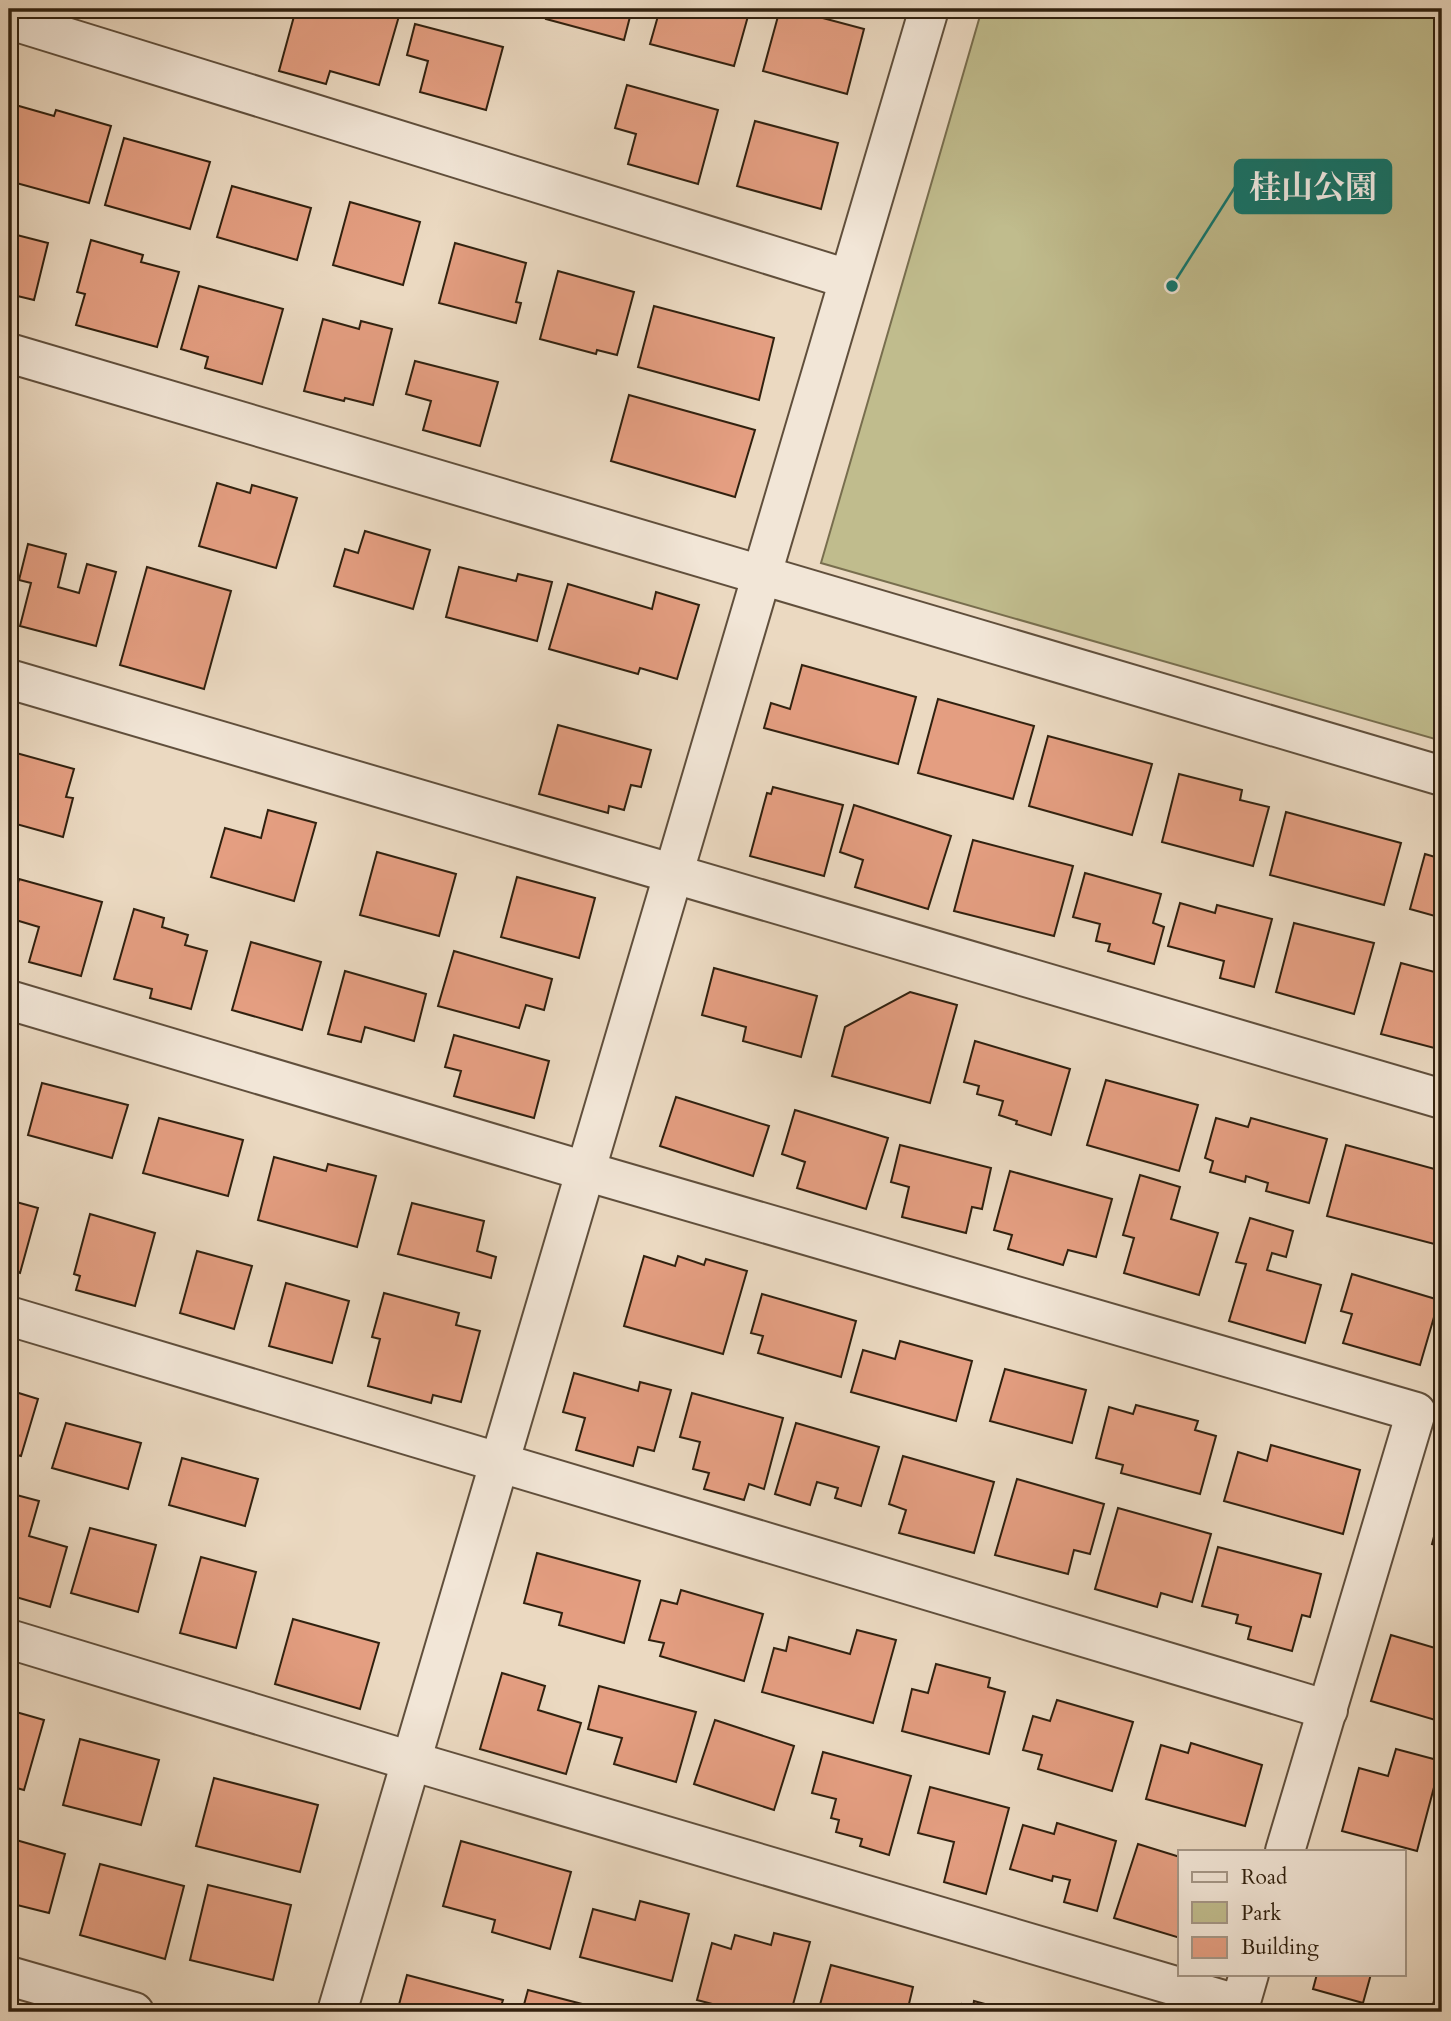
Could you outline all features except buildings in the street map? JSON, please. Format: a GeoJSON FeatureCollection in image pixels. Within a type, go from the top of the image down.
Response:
{"type":"FeatureCollection","features":[{"type":"Feature","properties":{"kind":"street"},"geometry":{"type":"LineString","coordinates":[[24,9],[20,23],[848,279]]}},
{"type":"Feature","properties":{"kind":"street"},"geometry":{"type":"LineString","coordinates":[[337,2012],[929,9]]}},
{"type":"Feature","properties":{"kind":"street"},"geometry":{"type":"LineString","coordinates":[[9,353],[1442,776]]}},
{"type":"Feature","properties":{"kind":"street"},"geometry":{"type":"LineString","coordinates":[[9,679],[1442,1099]]}},
{"type":"Feature","properties":{"kind":"street"},"geometry":{"type":"LineString","coordinates":[[9,1000],[585,1171],[1416,1412],[1285,1850]]}},
{"type":"Feature","properties":{"kind":"street"},"geometry":{"type":"LineString","coordinates":[[9,1316],[1328,1710]]}},
{"type":"Feature","properties":{"kind":"street"},"geometry":{"type":"LineString","coordinates":[[9,1639],[411,1761],[1240,2005],[1248,1976]]}},
{"type":"Feature","properties":{"kind":"street"},"geometry":{"type":"LineString","coordinates":[[9,1976],[134,2012]]}},
{"type":"Feature","properties":{"kind":"green space"},"geometry":{"type":"Polygon","coordinates":[[[982,9],[1442,9],[1442,741],[821,563],[982,9]]]}},
{"type":"Feature","properties":{"kind":"place","name":"桂山公園"},"geometry":{"type":"Point","coordinates":[1172,286]}}]}
